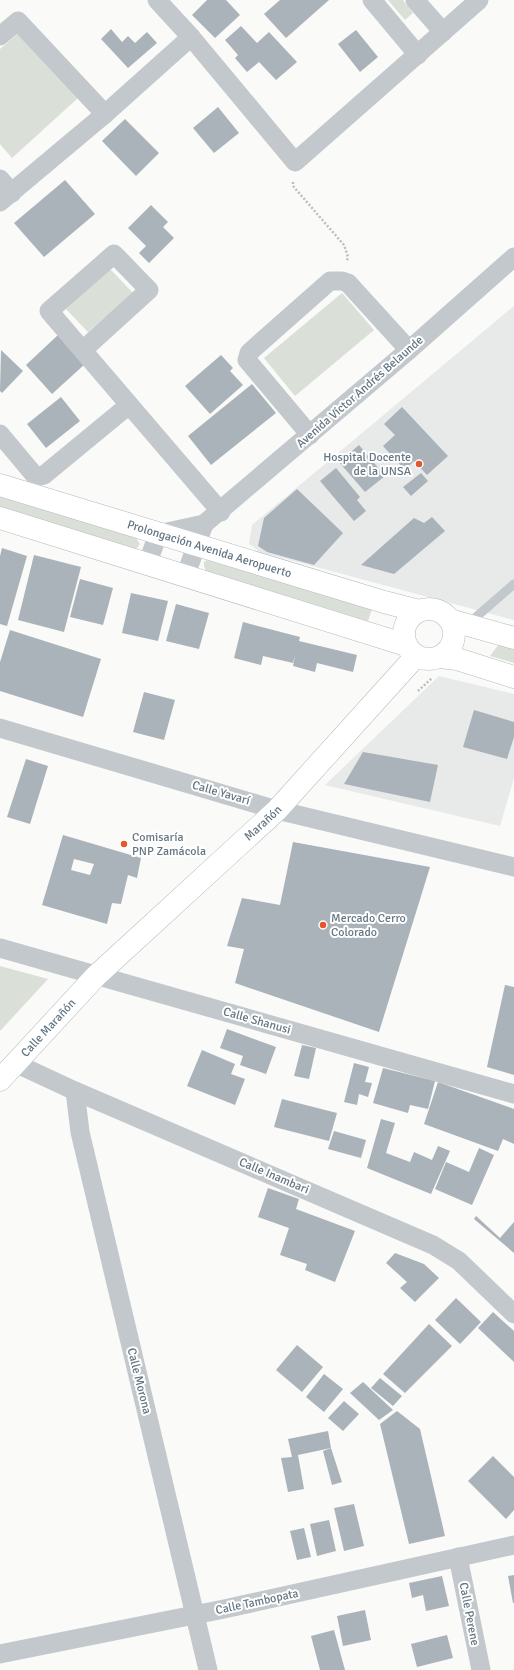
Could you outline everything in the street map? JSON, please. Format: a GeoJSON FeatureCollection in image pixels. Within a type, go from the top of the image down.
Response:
{"type":"FeatureCollection","features":[{"type":"Feature","properties":{"kind":"street"},"geometry":{"type":"LineString","coordinates":[[157,0],[191,37],[295,162],[479,0]]}},
{"type":"Feature","properties":{"kind":"street"},"geometry":{"type":"LineString","coordinates":[[372,0],[418,55]]}},
{"type":"Feature","properties":{"kind":"street"},"geometry":{"type":"LineString","coordinates":[[415,0],[443,32]]}},
{"type":"Feature","properties":{"kind":"street"},"geometry":{"type":"LineString","coordinates":[[0,36],[18,21],[105,114]]}},
{"type":"Feature","properties":{"kind":"street"},"geometry":{"type":"LineString","coordinates":[[4,192],[105,114],[191,37]]}},
{"type":"Feature","properties":{"kind":"street"},"geometry":{"type":"LineString","coordinates":[[83,350],[148,290],[114,254],[49,311],[221,512]]}},
{"type":"Feature","properties":{"kind":"street","name":"Avenida Víctor Andrés Belaunde"},"geometry":{"type":"LineString","coordinates":[[158,534],[204,524],[221,512],[514,257]]}},
{"type":"Feature","properties":{"kind":"street"},"geometry":{"type":"LineString","coordinates":[[310,435],[247,360],[249,353],[252,350],[330,281],[336,280],[348,284],[408,350]]}},
{"type":"Feature","properties":{"kind":"street"},"geometry":{"type":"LineString","coordinates":[[0,434],[33,486],[44,475],[129,405]]}},
{"type":"Feature","properties":{"kind":"street","name":"Prolongación Avenida Aeropuerto"},"geometry":{"type":"LineString","coordinates":[[0,485],[33,486],[158,534],[196,544],[384,602],[419,611]]}},
{"type":"Feature","properties":{"kind":"street"},"geometry":{"type":"LineString","coordinates":[[0,518],[411,650],[432,660],[447,652],[452,644],[459,622]]}},
{"type":"Feature","properties":{"kind":"street"},"geometry":{"type":"LineString","coordinates":[[185,577],[204,524]]}},
{"type":"Feature","properties":{"kind":"street"},"geometry":{"type":"LineString","coordinates":[[147,565],[158,534]]}},
{"type":"Feature","properties":{"kind":"street"},"geometry":{"type":"LineString","coordinates":[[411,650],[404,629],[412,615],[427,609],[443,613],[459,622],[514,638]]}},
{"type":"Feature","properties":{"kind":"street","name":"Marañón"},"geometry":{"type":"LineString","coordinates":[[96,976],[277,810],[411,650]]}},
{"type":"Feature","properties":{"kind":"street"},"geometry":{"type":"LineString","coordinates":[[440,657],[457,659],[514,677]]}},
{"type":"Feature","properties":{"kind":"street","name":"Calle Yavarí"},"geometry":{"type":"LineString","coordinates":[[0,728],[277,810],[514,867]]}},
{"type":"Feature","properties":{"kind":"street","name":"Calle Shanusi"},"geometry":{"type":"LineString","coordinates":[[0,948],[514,1094]]}},
{"type":"Feature","properties":{"kind":"street","name":"Calle Marañón"},"geometry":{"type":"LineString","coordinates":[[0,1080],[17,1064],[96,976]]}},
{"type":"Feature","properties":{"kind":"street","name":"Calle Inambari"},"geometry":{"type":"LineString","coordinates":[[17,1064],[75,1091],[433,1245],[459,1261],[514,1314]]}},
{"type":"Feature","properties":{"kind":"street","name":"Calle Morona"},"geometry":{"type":"LineString","coordinates":[[75,1091],[80,1132],[208,1670]]}},
{"type":"Feature","properties":{"kind":"street","name":"Calle Tambopata"},"geometry":{"type":"LineString","coordinates":[[0,1654],[195,1615],[514,1545]]}},
{"type":"Feature","properties":{"kind":"street","name":"Calle Perene"},"geometry":{"type":"LineString","coordinates":[[458,1557],[481,1670]]}},
{"type":"Feature","properties":{"kind":"lane"},"geometry":{"type":"LineString","coordinates":[[459,622],[514,584]]}},
{"type":"Feature","properties":{"kind":"path"},"geometry":{"type":"LineString","coordinates":[[295,162],[293,186],[344,245],[348,257],[336,280]]}},
{"type":"Feature","properties":{"kind":"shaded area"},"geometry":{"type":"Polygon","coordinates":[[[388,0],[403,0],[413,13],[405,20],[388,0]]]}},
{"type":"Feature","properties":{"kind":"shaded area"},"geometry":{"type":"Polygon","coordinates":[[[19,33],[78,98],[12,158],[0,144],[0,49],[19,33]]]}},
{"type":"Feature","properties":{"kind":"shaded area"},"geometry":{"type":"Polygon","coordinates":[[[110,269],[133,293],[88,332],[66,309],[110,269]]]}},
{"type":"Feature","properties":{"kind":"shaded area"},"geometry":{"type":"Polygon","coordinates":[[[342,293],[374,330],[295,396],[264,358],[342,293]]]}},
{"type":"Feature","properties":{"kind":"shaded area","name":"Hospital Docente de la UNSA"},"geometry":{"type":"Polygon","coordinates":[[[514,306],[514,620],[260,552],[249,544],[252,525],[514,306]]]}},
{"type":"Feature","properties":{"kind":"shaded area"},"geometry":{"type":"Polygon","coordinates":[[[0,495],[136,538],[140,544],[136,549],[0,508],[0,495]]]}},
{"type":"Feature","properties":{"kind":"shaded area"},"geometry":{"type":"Polygon","coordinates":[[[207,560],[372,609],[368,621],[206,571],[204,562],[207,560]]]}},
{"type":"Feature","properties":{"kind":"shaded area"},"geometry":{"type":"Polygon","coordinates":[[[499,644],[514,649],[514,663],[490,656],[499,644]]]}},
{"type":"Feature","properties":{"kind":"shaded area"},"geometry":{"type":"Polygon","coordinates":[[[439,676],[514,694],[514,778],[500,826],[325,785],[439,676]]]}},
{"type":"Feature","properties":{"kind":"shaded area"},"geometry":{"type":"Polygon","coordinates":[[[0,966],[48,979],[0,1031],[0,966]]]}},
{"type":"Feature","properties":{"kind":"building"},"geometry":{"type":"Polygon","coordinates":[[[207,0],[226,0],[240,15],[215,38],[192,15],[207,0]]]}},
{"type":"Feature","properties":{"kind":"building"},"geometry":{"type":"Polygon","coordinates":[[[280,0],[329,0],[286,38],[264,14],[280,0]]]}},
{"type":"Feature","properties":{"kind":"building"},"geometry":{"type":"Polygon","coordinates":[[[241,26],[257,43],[269,32],[297,62],[276,80],[259,62],[247,72],[235,58],[238,55],[225,40],[241,26]]]}},
{"type":"Feature","properties":{"kind":"building"},"geometry":{"type":"Polygon","coordinates":[[[111,29],[122,42],[128,36],[135,43],[147,32],[157,43],[128,68],[101,39],[111,29]]]}},
{"type":"Feature","properties":{"kind":"building"},"geometry":{"type":"Polygon","coordinates":[[[356,30],[378,57],[360,72],[338,44],[356,30]]]}},
{"type":"Feature","properties":{"kind":"building"},"geometry":{"type":"Polygon","coordinates":[[[218,107],[239,133],[214,153],[193,128],[218,107]]]}},
{"type":"Feature","properties":{"kind":"building"},"geometry":{"type":"Polygon","coordinates":[[[125,119],[159,153],[136,176],[102,141],[125,119]]]}},
{"type":"Feature","properties":{"kind":"building"},"geometry":{"type":"Polygon","coordinates":[[[65,180],[95,214],[44,257],[14,223],[65,180]]]}},
{"type":"Feature","properties":{"kind":"building"},"geometry":{"type":"Polygon","coordinates":[[[151,205],[168,222],[163,227],[174,238],[149,263],[139,253],[146,246],[128,228],[151,205]]]}},
{"type":"Feature","properties":{"kind":"building"},"geometry":{"type":"Polygon","coordinates":[[[58,335],[85,364],[52,394],[26,365],[58,335]]]}},
{"type":"Feature","properties":{"kind":"building"},"geometry":{"type":"Polygon","coordinates":[[[1,350],[23,371],[2,393],[0,391],[1,350]]]}},
{"type":"Feature","properties":{"kind":"building"},"geometry":{"type":"Polygon","coordinates":[[[221,355],[233,368],[230,371],[243,385],[210,414],[185,386],[221,355]]]}},
{"type":"Feature","properties":{"kind":"building"},"geometry":{"type":"Polygon","coordinates":[[[252,384],[276,413],[211,465],[188,436],[252,384]]]}},
{"type":"Feature","properties":{"kind":"building"},"geometry":{"type":"Polygon","coordinates":[[[61,397],[80,421],[46,448],[27,424],[61,397]]]}},
{"type":"Feature","properties":{"kind":"building"},"geometry":{"type":"Polygon","coordinates":[[[402,407],[448,456],[427,475],[414,461],[405,470],[383,446],[395,435],[384,424],[402,407]]]}},
{"type":"Feature","properties":{"kind":"building"},"geometry":{"type":"Polygon","coordinates":[[[359,445],[385,476],[365,492],[339,462],[359,445]]]}},
{"type":"Feature","properties":{"kind":"building"},"geometry":{"type":"Polygon","coordinates":[[[336,468],[360,497],[357,500],[366,511],[354,521],[320,481],[336,468]]]}},
{"type":"Feature","properties":{"kind":"building"},"geometry":{"type":"Polygon","coordinates":[[[421,473],[428,481],[411,496],[403,487],[421,473]]]}},
{"type":"Feature","properties":{"kind":"building"},"geometry":{"type":"Polygon","coordinates":[[[297,489],[343,533],[314,565],[267,552],[258,546],[264,518],[297,489]]]}},
{"type":"Feature","properties":{"kind":"building"},"geometry":{"type":"Polygon","coordinates":[[[432,517],[445,531],[394,574],[361,565],[414,518],[424,523],[432,517]]]}},
{"type":"Feature","properties":{"kind":"building"},"geometry":{"type":"Polygon","coordinates":[[[2,548],[27,556],[7,626],[0,624],[0,556],[2,548]]]}},
{"type":"Feature","properties":{"kind":"building"},"geometry":{"type":"Polygon","coordinates":[[[34,555],[81,567],[64,632],[18,620],[34,555]]]}},
{"type":"Feature","properties":{"kind":"building"},"geometry":{"type":"Polygon","coordinates":[[[80,579],[113,588],[103,625],[70,617],[80,579]]]}},
{"type":"Feature","properties":{"kind":"building"},"geometry":{"type":"Polygon","coordinates":[[[131,593],[168,601],[158,641],[122,633],[131,593]]]}},
{"type":"Feature","properties":{"kind":"building"},"geometry":{"type":"Polygon","coordinates":[[[176,604],[209,613],[199,649],[166,641],[176,604]]]}},
{"type":"Feature","properties":{"kind":"building"},"geometry":{"type":"Polygon","coordinates":[[[243,622],[300,637],[299,641],[357,655],[353,672],[317,663],[315,672],[293,666],[295,655],[293,663],[263,656],[261,665],[234,658],[243,622]]]}},
{"type":"Feature","properties":{"kind":"building"},"geometry":{"type":"Polygon","coordinates":[[[10,630],[101,659],[83,717],[0,691],[0,662],[10,630]]]}},
{"type":"Feature","properties":{"kind":"building"},"geometry":{"type":"Polygon","coordinates":[[[144,692],[175,700],[164,740],[133,732],[144,692]]]}},
{"type":"Feature","properties":{"kind":"building"},"geometry":{"type":"Polygon","coordinates":[[[474,710],[514,722],[514,737],[507,759],[463,747],[474,710]]]}},
{"type":"Feature","properties":{"kind":"building"},"geometry":{"type":"Polygon","coordinates":[[[363,752],[438,765],[430,802],[344,784],[363,752]]]}},
{"type":"Feature","properties":{"kind":"building"},"geometry":{"type":"Polygon","coordinates":[[[26,759],[48,766],[30,824],[7,817],[26,759]]]}},
{"type":"Feature","properties":{"kind":"building"},"geometry":{"type":"Polygon","coordinates":[[[63,835],[141,858],[137,878],[128,875],[121,904],[112,903],[107,924],[42,905],[63,835]],[[74,859],[71,870],[90,875],[94,864],[74,859]]]}},
{"type":"Feature","properties":{"kind":"building","name":"Mercado Cerro Colorado"},"geometry":{"type":"Polygon","coordinates":[[[293,842],[430,867],[379,1032],[235,983],[244,949],[227,946],[242,898],[280,905],[293,842]]]}},
{"type":"Feature","properties":{"kind":"building"},"geometry":{"type":"Polygon","coordinates":[[[505,985],[514,987],[514,1075],[487,1067],[505,985]]]}},
{"type":"Feature","properties":{"kind":"building"},"geometry":{"type":"Polygon","coordinates":[[[227,1029],[276,1047],[266,1074],[240,1065],[243,1056],[220,1048],[227,1029]]]}},
{"type":"Feature","properties":{"kind":"building"},"geometry":{"type":"Polygon","coordinates":[[[302,1045],[316,1048],[309,1079],[294,1076],[302,1045]]]}},
{"type":"Feature","properties":{"kind":"building"},"geometry":{"type":"Polygon","coordinates":[[[202,1050],[235,1064],[231,1074],[245,1079],[235,1105],[187,1086],[202,1050]]]}},
{"type":"Feature","properties":{"kind":"building"},"geometry":{"type":"Polygon","coordinates":[[[354,1063],[369,1067],[365,1082],[372,1083],[368,1097],[359,1094],[357,1105],[344,1102],[354,1063]]]}},
{"type":"Feature","properties":{"kind":"building"},"geometry":{"type":"Polygon","coordinates":[[[383,1068],[435,1081],[428,1109],[410,1105],[408,1113],[373,1103],[383,1068]]]}},
{"type":"Feature","properties":{"kind":"building"},"geometry":{"type":"Polygon","coordinates":[[[438,1082],[514,1109],[514,1144],[503,1139],[498,1151],[424,1124],[438,1082]]]}},
{"type":"Feature","properties":{"kind":"building"},"geometry":{"type":"Polygon","coordinates":[[[282,1099],[337,1113],[329,1141],[274,1127],[282,1099]]]}},
{"type":"Feature","properties":{"kind":"building"},"geometry":{"type":"Polygon","coordinates":[[[381,1119],[395,1123],[386,1153],[410,1162],[414,1152],[432,1160],[438,1146],[450,1151],[431,1194],[367,1168],[381,1119]]]}},
{"type":"Feature","properties":{"kind":"building"},"geometry":{"type":"Polygon","coordinates":[[[334,1131],[366,1140],[361,1158],[328,1149],[334,1131]]]}},
{"type":"Feature","properties":{"kind":"building"},"geometry":{"type":"Polygon","coordinates":[[[479,1148],[494,1155],[472,1205],[435,1189],[446,1162],[469,1172],[479,1148]]]}},
{"type":"Feature","properties":{"kind":"building"},"geometry":{"type":"Polygon","coordinates":[[[268,1188],[299,1199],[296,1209],[355,1231],[335,1282],[305,1270],[307,1264],[280,1255],[289,1228],[258,1217],[268,1188]]]}},
{"type":"Feature","properties":{"kind":"building"},"geometry":{"type":"Polygon","coordinates":[[[476,1216],[500,1238],[514,1222],[514,1253],[474,1219],[476,1216]]]}},
{"type":"Feature","properties":{"kind":"building"},"geometry":{"type":"Polygon","coordinates":[[[395,1253],[424,1264],[439,1278],[415,1302],[400,1288],[407,1282],[386,1263],[395,1253]]]}},
{"type":"Feature","properties":{"kind":"building"},"geometry":{"type":"Polygon","coordinates":[[[456,1298],[481,1322],[460,1344],[435,1320],[456,1298]]]}},
{"type":"Feature","properties":{"kind":"building"},"geometry":{"type":"Polygon","coordinates":[[[493,1312],[514,1331],[514,1362],[478,1328],[493,1312]]]}},
{"type":"Feature","properties":{"kind":"building"},"geometry":{"type":"Polygon","coordinates":[[[429,1324],[452,1346],[405,1393],[383,1374],[429,1324]]]}},
{"type":"Feature","properties":{"kind":"building"},"geometry":{"type":"Polygon","coordinates":[[[297,1345],[323,1367],[302,1392],[276,1370],[297,1345]]]}},
{"type":"Feature","properties":{"kind":"building"},"geometry":{"type":"Polygon","coordinates":[[[324,1374],[343,1389],[324,1412],[306,1397],[324,1374]]]}},
{"type":"Feature","properties":{"kind":"building"},"geometry":{"type":"Polygon","coordinates":[[[380,1378],[402,1396],[393,1406],[371,1388],[380,1378]]]}},
{"type":"Feature","properties":{"kind":"building"},"geometry":{"type":"Polygon","coordinates":[[[363,1382],[393,1410],[379,1420],[350,1393],[363,1382]]]}},
{"type":"Feature","properties":{"kind":"building"},"geometry":{"type":"Polygon","coordinates":[[[344,1401],[359,1414],[343,1431],[328,1418],[344,1401]]]}},
{"type":"Feature","properties":{"kind":"building"},"geometry":{"type":"Polygon","coordinates":[[[397,1411],[420,1429],[445,1536],[409,1544],[380,1424],[397,1411]]]}},
{"type":"Feature","properties":{"kind":"building"},"geometry":{"type":"Polygon","coordinates":[[[328,1431],[331,1448],[298,1455],[304,1489],[288,1492],[281,1458],[292,1457],[288,1439],[328,1431]]]}},
{"type":"Feature","properties":{"kind":"building"},"geometry":{"type":"Polygon","coordinates":[[[331,1448],[342,1482],[332,1485],[323,1451],[331,1448]]]}},
{"type":"Feature","properties":{"kind":"building"},"geometry":{"type":"Polygon","coordinates":[[[493,1456],[514,1477],[514,1510],[506,1519],[468,1481],[493,1456]]]}},
{"type":"Feature","properties":{"kind":"building"},"geometry":{"type":"Polygon","coordinates":[[[354,1504],[364,1546],[344,1551],[334,1508],[354,1504]]]}},
{"type":"Feature","properties":{"kind":"building"},"geometry":{"type":"Polygon","coordinates":[[[329,1520],[336,1551],[317,1556],[310,1524],[329,1520]]]}},
{"type":"Feature","properties":{"kind":"building"},"geometry":{"type":"Polygon","coordinates":[[[304,1528],[311,1557],[297,1560],[290,1531],[304,1528]]]}},
{"type":"Feature","properties":{"kind":"building"},"geometry":{"type":"Polygon","coordinates":[[[514,1575],[514,1603],[513,1603],[508,1576],[514,1575]]]}},
{"type":"Feature","properties":{"kind":"building"},"geometry":{"type":"Polygon","coordinates":[[[442,1576],[449,1606],[426,1611],[423,1595],[412,1598],[409,1583],[442,1576]]]}},
{"type":"Feature","properties":{"kind":"building"},"geometry":{"type":"Polygon","coordinates":[[[365,1610],[371,1640],[343,1646],[337,1616],[365,1610]]]}},
{"type":"Feature","properties":{"kind":"building"},"geometry":{"type":"Polygon","coordinates":[[[334,1630],[345,1670],[320,1670],[311,1636],[334,1630]]]}},
{"type":"Feature","properties":{"kind":"building"},"geometry":{"type":"Polygon","coordinates":[[[447,1635],[453,1658],[417,1667],[411,1644],[447,1635]]]}},
{"type":"Feature","properties":{"kind":"place","name":"Hospital Docente de la UNSA"},"geometry":{"type":"Point","coordinates":[419,464]}},
{"type":"Feature","properties":{"kind":"place","name":"Comisaría PNP Zamácola"},"geometry":{"type":"Point","coordinates":[124,844]}},
{"type":"Feature","properties":{"kind":"place","name":"Mercado Cerro Colorado"},"geometry":{"type":"Point","coordinates":[323,925]}}]}
